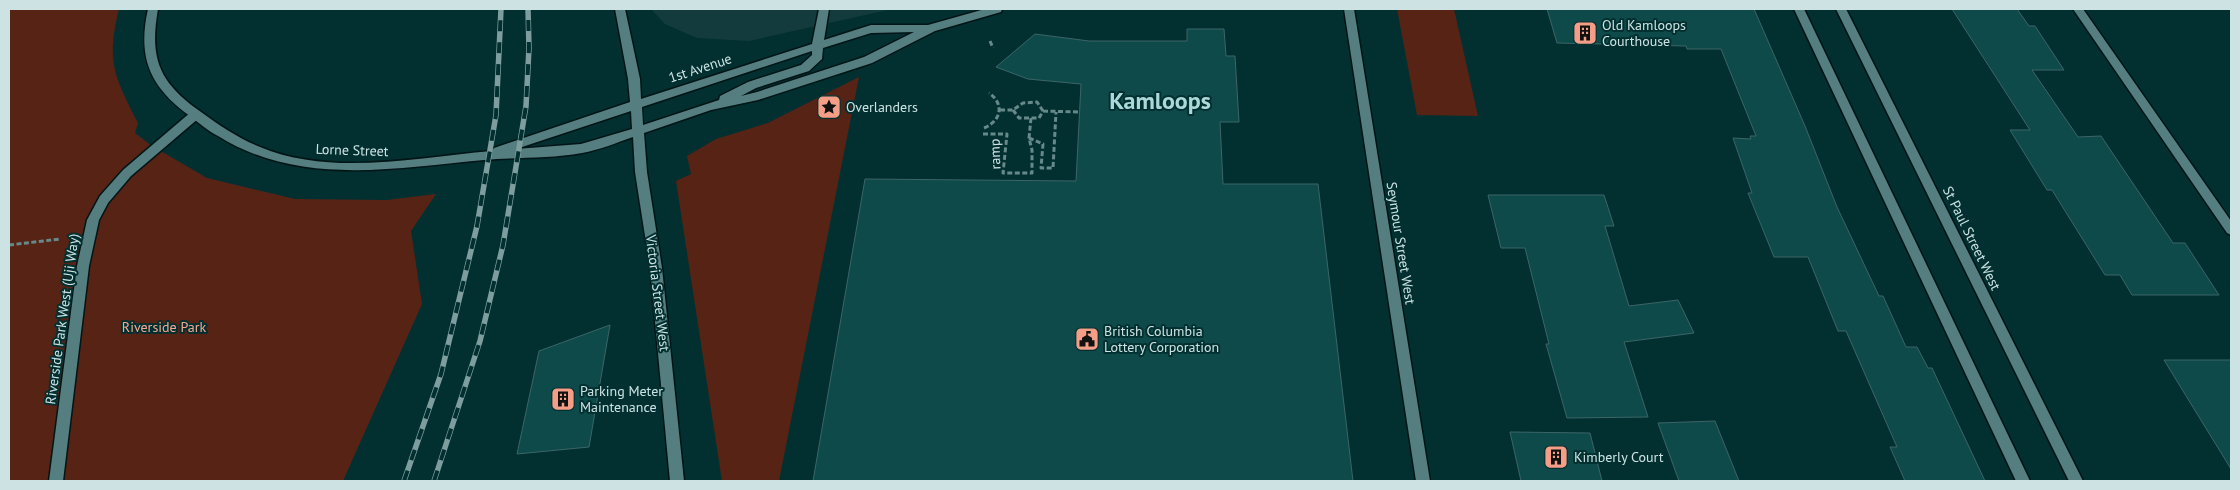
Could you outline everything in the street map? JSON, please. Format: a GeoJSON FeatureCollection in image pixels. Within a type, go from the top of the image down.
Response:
{"type":"FeatureCollection","features":[{"type":"Feature","properties":{"kind":"street","name":"Lorne Street"},"geometry":{"type":"LineString","coordinates":[[153,9],[149,41],[157,72],[168,92],[195,115],[219,131],[269,155],[306,163],[364,168],[407,166],[482,156],[578,150],[638,132]]}},
{"type":"Feature","properties":{"kind":"street","name":"Victoria Street West"},"geometry":{"type":"LineString","coordinates":[[620,9],[632,68],[641,172],[664,333],[677,481]]}},
{"type":"Feature","properties":{"kind":"street"},"geometry":{"type":"LineString","coordinates":[[710,106],[752,84],[805,68],[818,56],[817,46],[824,9]]}},
{"type":"Feature","properties":{"kind":"street","name":"1st Avenue"},"geometry":{"type":"LineString","coordinates":[[638,132],[710,106],[758,96],[868,60],[931,28],[997,9]]}},
{"type":"Feature","properties":{"kind":"street","name":"Seymour Street West"},"geometry":{"type":"LineString","coordinates":[[1348,9],[1423,481]]}},
{"type":"Feature","properties":{"kind":"street"},"geometry":{"type":"LineString","coordinates":[[1800,9],[2023,481]]}},
{"type":"Feature","properties":{"kind":"street","name":"St Paul Street West"},"geometry":{"type":"LineString","coordinates":[[1841,9],[2076,481]]}},
{"type":"Feature","properties":{"kind":"street"},"geometry":{"type":"LineString","coordinates":[[2078,9],[2231,230]]}},
{"type":"Feature","properties":{"kind":"street","name":"1st Avenue"},"geometry":{"type":"LineString","coordinates":[[482,156],[636,104],[871,29],[931,28]]}},
{"type":"Feature","properties":{"kind":"street","name":"Riverside Park West (Uji Way)"},"geometry":{"type":"LineString","coordinates":[[56,481],[88,236],[95,215],[109,191],[124,176],[195,115]]}},
{"type":"Feature","properties":{"kind":"path"},"geometry":{"type":"LineString","coordinates":[[990,41],[993,48]]}},
{"type":"Feature","properties":{"kind":"path"},"geometry":{"type":"LineString","coordinates":[[984,128],[996,122],[1000,110],[998,99],[989,93]]}},
{"type":"Feature","properties":{"kind":"path"},"geometry":{"type":"LineString","coordinates":[[1000,110],[1013,110],[1022,103],[1037,102],[1043,111]]}},
{"type":"Feature","properties":{"kind":"path"},"geometry":{"type":"LineString","coordinates":[[1013,110],[1020,118],[1039,118],[1043,111]]}},
{"type":"Feature","properties":{"kind":"path"},"geometry":{"type":"LineString","coordinates":[[1043,111],[1079,112]]}},
{"type":"Feature","properties":{"kind":"path"},"geometry":{"type":"LineString","coordinates":[[1030,118],[1029,138],[1036,139],[1043,144],[1041,168],[1053,168],[1056,112]]}},
{"type":"Feature","properties":{"kind":"path","name":"ramp"},"geometry":{"type":"LineString","coordinates":[[983,134],[1007,134],[1003,173],[1032,173],[1032,150],[1029,138]]}},
{"type":"Feature","properties":{"kind":"path"},"geometry":{"type":"LineString","coordinates":[[9,245],[88,236]]}},
{"type":"Feature","properties":{"kind":"shaded area"},"geometry":{"type":"Polygon","coordinates":[[[651,9],[892,9],[749,41],[697,38],[665,24],[651,9]]]}},
{"type":"Feature","properties":{"kind":"green space","name":"Riverside Park"},"geometry":{"type":"Polygon","coordinates":[[[9,9],[119,9],[113,42],[113,56],[118,80],[138,123],[135,133],[152,146],[207,178],[295,199],[387,200],[436,194],[411,231],[422,304],[343,481],[9,481],[9,9]]]}},
{"type":"Feature","properties":{"kind":"green space"},"geometry":{"type":"Polygon","coordinates":[[[1397,9],[1454,9],[1478,116],[1417,115],[1397,9]]]}},
{"type":"Feature","properties":{"kind":"green space"},"geometry":{"type":"Polygon","coordinates":[[[859,77],[779,481],[722,481],[676,181],[691,174],[687,156],[716,139],[768,123],[859,77]]]}},
{"type":"Feature","properties":{"kind":"building"},"geometry":{"type":"Polygon","coordinates":[[[1547,9],[1754,9],[1805,126],[1837,207],[1879,296],[1883,296],[1906,347],[1917,347],[1928,368],[1932,368],[1985,481],[1905,481],[1890,447],[1897,447],[1846,331],[1838,331],[1808,257],[1774,257],[1748,193],[1752,193],[1733,138],[1751,139],[1750,136],[1756,136],[1721,49],[1687,49],[1686,46],[1557,43],[1547,9]]]}},
{"type":"Feature","properties":{"kind":"building"},"geometry":{"type":"Polygon","coordinates":[[[1952,9],[2017,9],[2029,26],[2035,26],[2064,70],[2032,70],[2078,137],[2101,136],[2173,243],[2185,243],[2219,295],[2132,295],[2120,275],[2105,275],[2052,190],[2047,190],[2010,130],[2030,130],[1952,9]]]}},
{"type":"Feature","properties":{"kind":"building","name":"British Columbia Lottery Corporation"},"geometry":{"type":"Polygon","coordinates":[[[1187,29],[1224,29],[1226,56],[1235,56],[1239,122],[1220,122],[1223,184],[1318,184],[1353,481],[813,481],[865,179],[1076,181],[1081,84],[1028,79],[996,67],[1035,34],[1089,41],[1187,41],[1187,29]]]}},
{"type":"Feature","properties":{"kind":"building"},"geometry":{"type":"Polygon","coordinates":[[[1488,195],[1604,195],[1614,226],[1605,226],[1629,306],[1678,300],[1694,333],[1624,342],[1648,417],[1567,418],[1546,344],[1549,344],[1525,248],[1501,248],[1488,195]]]}},
{"type":"Feature","properties":{"kind":"building","name":"Parking Meter Maintenance"},"geometry":{"type":"Polygon","coordinates":[[[610,325],[589,447],[517,454],[539,351],[610,325]]]}},
{"type":"Feature","properties":{"kind":"building"},"geometry":{"type":"Polygon","coordinates":[[[2164,360],[2231,360],[2231,469],[2164,360]]]}},
{"type":"Feature","properties":{"kind":"building"},"geometry":{"type":"Polygon","coordinates":[[[1715,421],[1739,481],[1679,481],[1658,423],[1715,421]]]}},
{"type":"Feature","properties":{"kind":"building","name":"Kimberly Court"},"geometry":{"type":"Polygon","coordinates":[[[1510,432],[1590,433],[1602,481],[1521,481],[1510,432]]]}},
{"type":"Feature","properties":{"kind":"railway"},"geometry":{"type":"LineString","coordinates":[[404,481],[441,374],[477,226],[496,115],[501,9]]}},
{"type":"Feature","properties":{"kind":"railway"},"geometry":{"type":"LineString","coordinates":[[434,481],[480,341],[503,245],[526,106],[529,48],[528,9]]}},
{"type":"Feature","properties":{"kind":"place","name":"Old Kamloops Courthouse"},"geometry":{"type":"Point","coordinates":[1585,33]}},
{"type":"Feature","properties":{"kind":"place","name":"Overlanders"},"geometry":{"type":"Point","coordinates":[829,107]}},
{"type":"Feature","properties":{"kind":"place","name":"British Columbia Lottery Corporation"},"geometry":{"type":"Point","coordinates":[1087,339]}},
{"type":"Feature","properties":{"kind":"place","name":"Parking Meter Maintenance"},"geometry":{"type":"Point","coordinates":[563,399]}},
{"type":"Feature","properties":{"kind":"place","name":"Kimberly Court"},"geometry":{"type":"Point","coordinates":[1556,457]}},
{"type":"Feature","properties":{"kind":"district","name":"Kamloops"},"geometry":{"type":"Point","coordinates":[1160,101]}}]}
